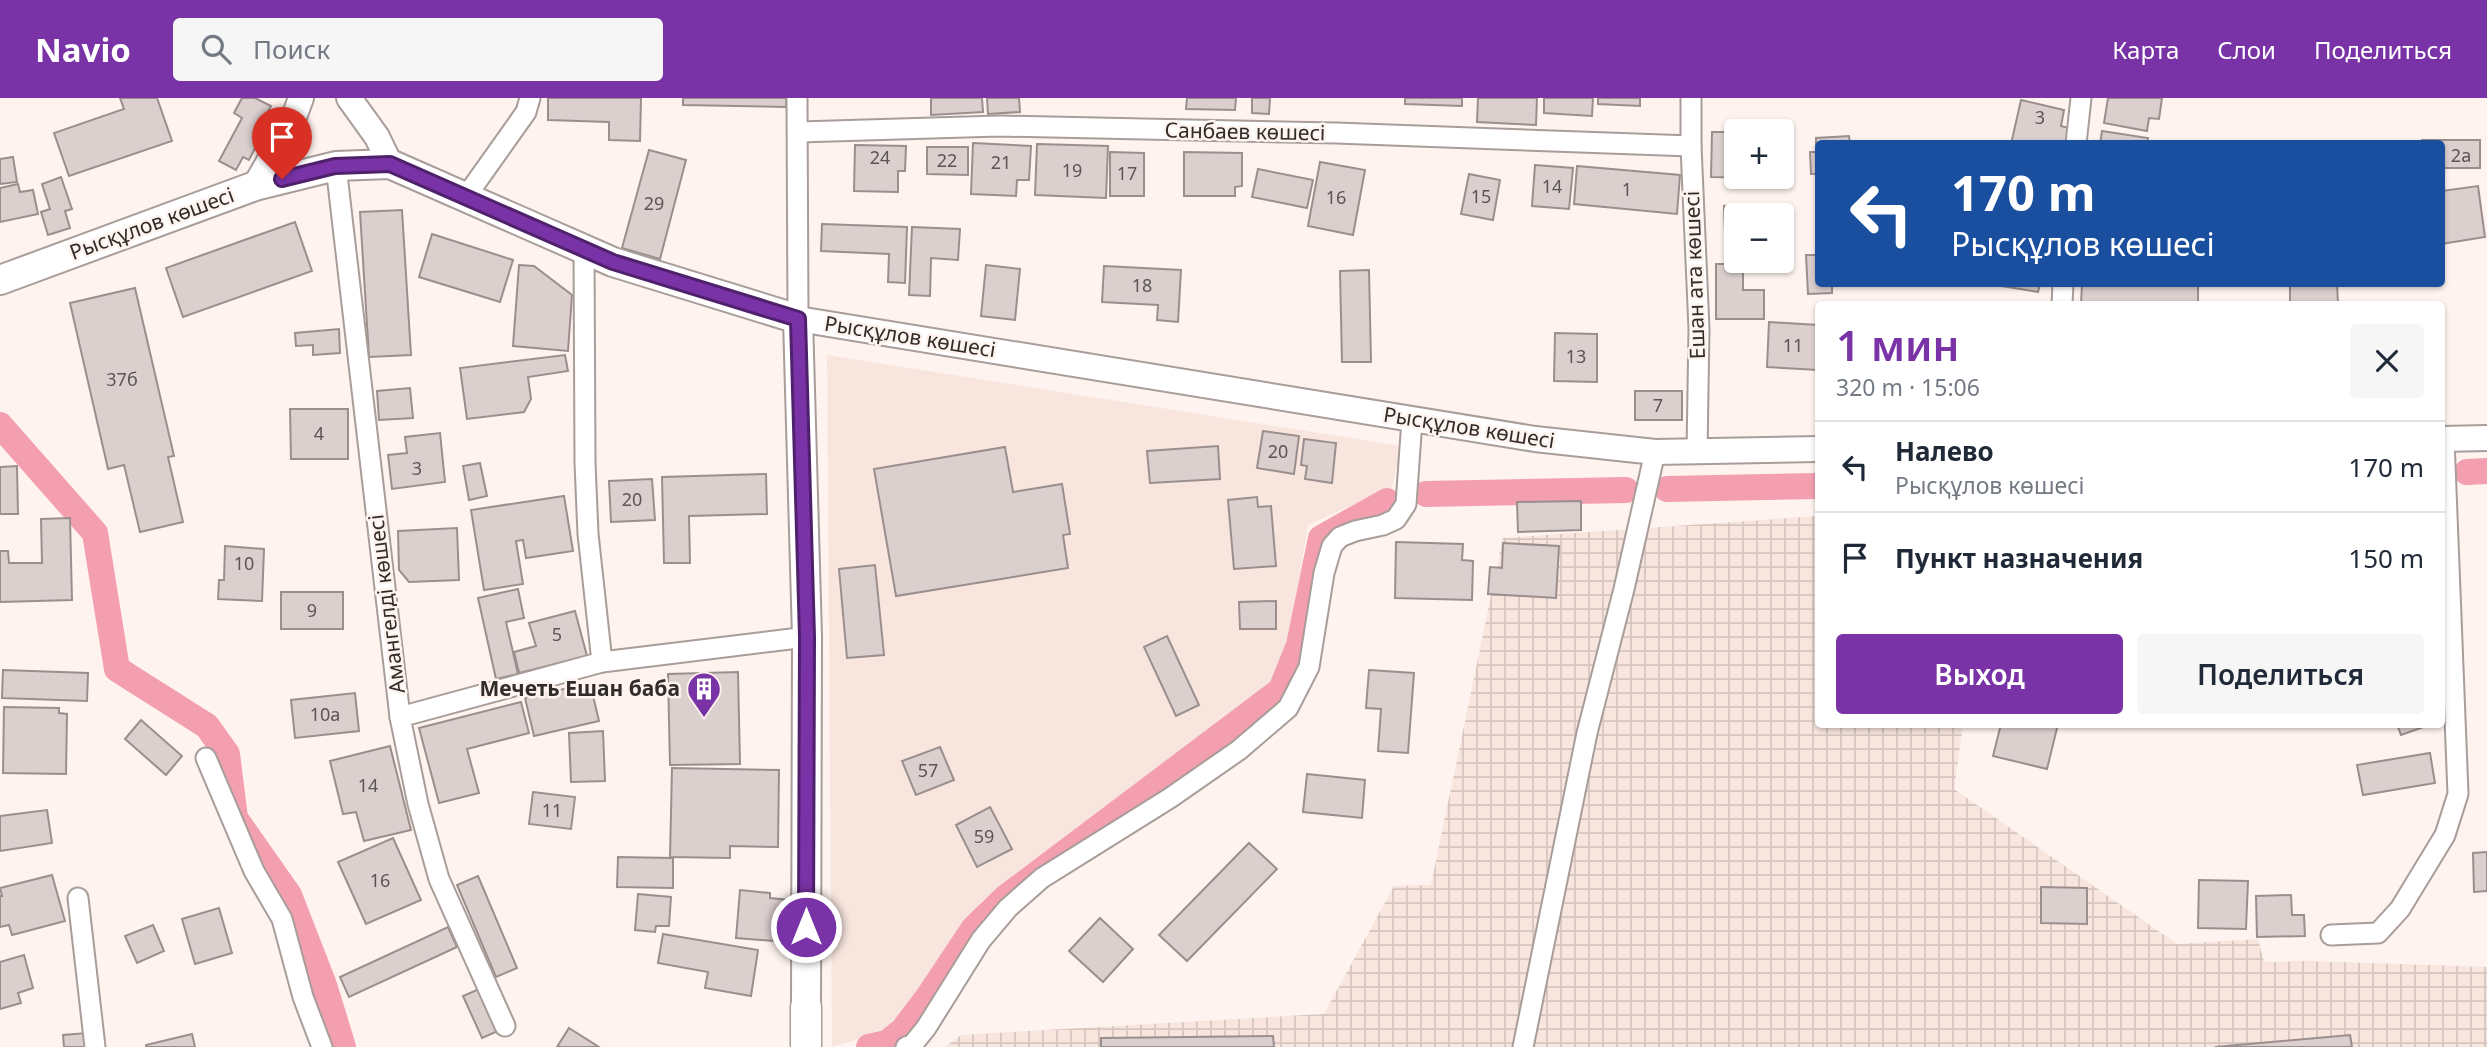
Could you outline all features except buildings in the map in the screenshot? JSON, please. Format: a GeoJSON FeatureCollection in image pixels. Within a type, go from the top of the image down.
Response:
{"type":"FeatureCollection","features":[{"type":"Feature","properties":{"kind":"main road","name":"Рысқұлов көшесі"},"geometry":{"type":"LineString","coordinates":[[0,280],[255,186],[335,166],[390,164],[584,250],[659,277],[798,319]]}},
{"type":"Feature","properties":{"kind":"main road"},"geometry":{"type":"LineString","coordinates":[[798,319],[807,637],[806,1047]]}},
{"type":"Feature","properties":{"kind":"street"},"geometry":{"type":"LineString","coordinates":[[255,186],[294,117],[301,98]]}},
{"type":"Feature","properties":{"kind":"street"},"geometry":{"type":"LineString","coordinates":[[349,98],[377,137],[390,164]]}},
{"type":"Feature","properties":{"kind":"street"},"geometry":{"type":"LineString","coordinates":[[465,198],[526,112],[530,98]]}},
{"type":"Feature","properties":{"kind":"street"},"geometry":{"type":"LineString","coordinates":[[797,98],[798,319]]}},
{"type":"Feature","properties":{"kind":"street","name":"Ешан ата көшесі"},"geometry":{"type":"LineString","coordinates":[[1691,98],[1699,329],[1697,452]]}},
{"type":"Feature","properties":{"kind":"street"},"geometry":{"type":"LineString","coordinates":[[2076,140],[2081,98]]}},
{"type":"Feature","properties":{"kind":"street","name":"Санбаев көшесі"},"geometry":{"type":"LineString","coordinates":[[799,132],[999,126],[1336,133],[1691,146]]}},
{"type":"Feature","properties":{"kind":"street","name":"Амангелді көшесі"},"geometry":{"type":"LineString","coordinates":[[335,166],[400,717],[418,804],[439,879],[505,1026]]}},
{"type":"Feature","properties":{"kind":"street"},"geometry":{"type":"LineString","coordinates":[[584,250],[585,463],[602,662]]}},
{"type":"Feature","properties":{"kind":"street","name":"Рысқұлов көшесі"},"geometry":{"type":"LineString","coordinates":[[798,319],[1535,439],[1655,452],[1815,449]]}},
{"type":"Feature","properties":{"kind":"street"},"geometry":{"type":"LineString","coordinates":[[906,1047],[913,1044],[926,1028],[981,940],[1008,908],[1042,878],[1170,798],[1239,750],[1288,708],[1309,667],[1324,573],[1332,546],[1340,537],[1396,519],[1406,504],[1412,420]]}},
{"type":"Feature","properties":{"kind":"street"},"geometry":{"type":"LineString","coordinates":[[2445,439],[2487,438]]}},
{"type":"Feature","properties":{"kind":"street"},"geometry":{"type":"LineString","coordinates":[[1523,1047],[1587,733],[1655,452]]}},
{"type":"Feature","properties":{"kind":"street"},"geometry":{"type":"LineString","coordinates":[[2331,935],[2378,933],[2400,909],[2445,835],[2459,794],[2445,483]]}},
{"type":"Feature","properties":{"kind":"street"},"geometry":{"type":"LineString","coordinates":[[400,717],[602,662],[807,637]]}},
{"type":"Feature","properties":{"kind":"street"},"geometry":{"type":"LineString","coordinates":[[206,758],[254,871],[282,919],[303,997],[322,1047]]}},
{"type":"Feature","properties":{"kind":"street"},"geometry":{"type":"LineString","coordinates":[[78,898],[95,1047]]}},
{"type":"Feature","properties":{"kind":"shaded area"},"geometry":{"type":"Polygon","coordinates":[[[827,355],[1401,446],[1392,487],[1308,525],[1283,672],[1258,697],[1092,817],[982,901],[887,1031],[832,1047],[827,355]]]}},
{"type":"Feature","properties":{"kind":"shaded area"},"geometry":{"type":"Polygon","coordinates":[[[1815,516],[1815,728],[1963,728],[1954,789],[2177,944],[2258,939],[2264,962],[2487,967],[2487,1047],[945,1047],[961,1035],[1324,1014],[1394,886],[1431,885],[1503,538],[1815,516]]]}},
{"type":"Feature","properties":{"kind":"waterway"},"geometry":{"type":"LineString","coordinates":[[0,425],[95,533],[117,669],[207,726],[227,754],[235,818],[289,895],[324,985],[343,1047]]}},
{"type":"Feature","properties":{"kind":"waterway"},"geometry":{"type":"LineString","coordinates":[[2467,472],[2487,471]]}},
{"type":"Feature","properties":{"kind":"waterway"},"geometry":{"type":"LineString","coordinates":[[1667,489],[1815,486]]}},
{"type":"Feature","properties":{"kind":"waterway"},"geometry":{"type":"LineString","coordinates":[[1426,494],[1626,490]]}},
{"type":"Feature","properties":{"kind":"waterway"},"geometry":{"type":"LineString","coordinates":[[869,1047],[887,1043],[903,1030],[974,928],[1005,898],[1281,690],[1299,645],[1321,538],[1387,501]]}},
{"type":"Feature","properties":{"kind":"place","name":"Мечеть Ешан баба"},"geometry":{"type":"Point","coordinates":[704,719]}},
{"type":"Feature","properties":{"kind":"route"},"geometry":{"type":"LineString","coordinates":[[282,179],[335,166],[390,164],[613,262],[798,319],[807,637],[806,927]]}}]}
